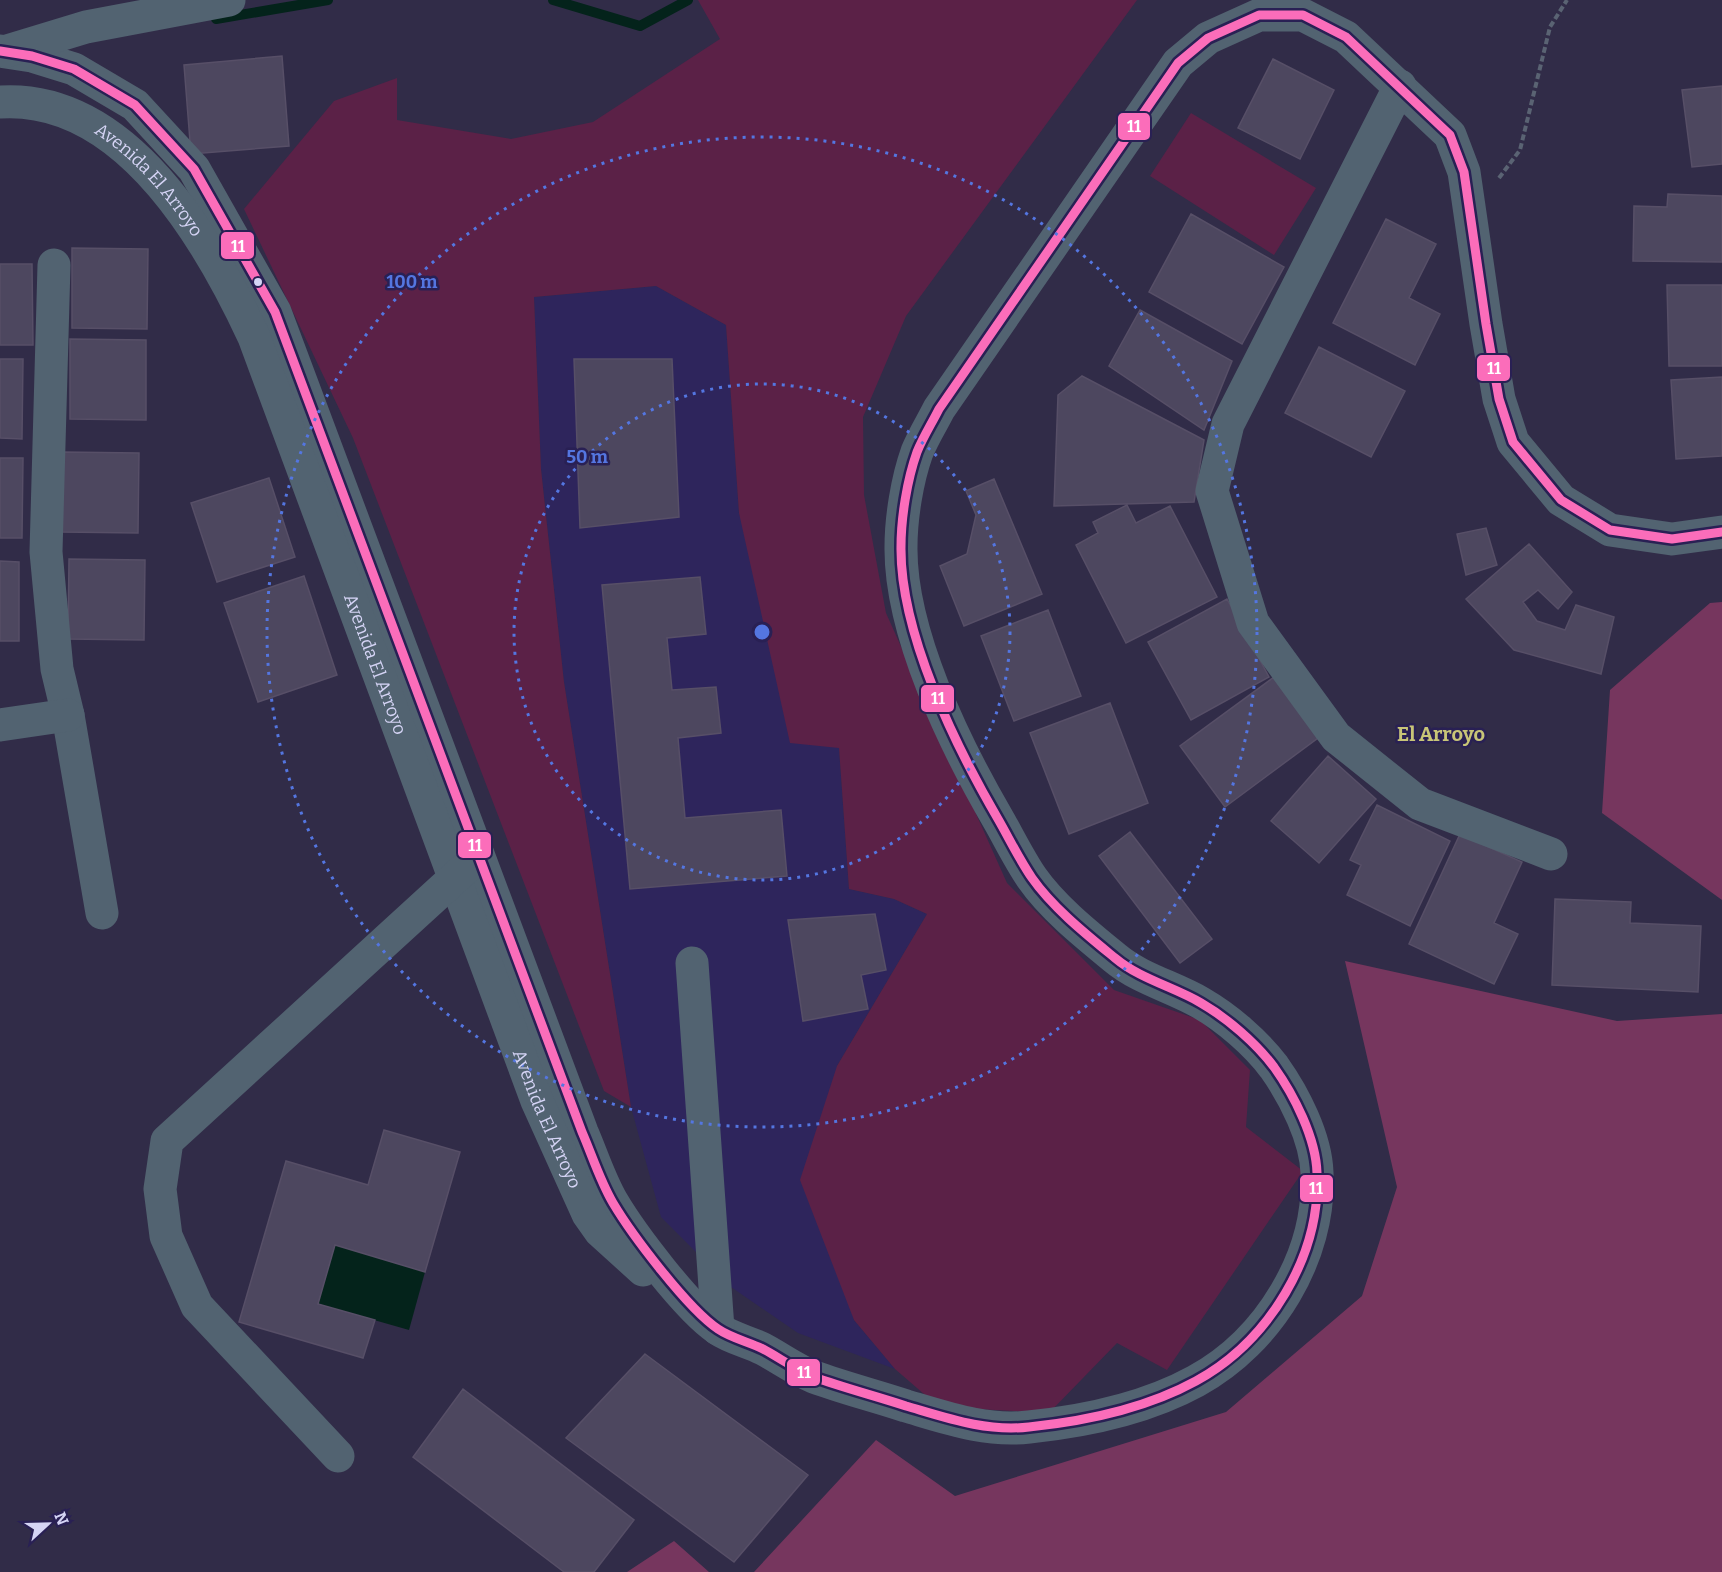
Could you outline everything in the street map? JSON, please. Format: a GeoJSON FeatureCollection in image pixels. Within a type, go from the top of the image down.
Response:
{"type":"FeatureCollection","features":[{"type":"Feature","properties":{"kind":"street"},"geometry":{"type":"LineString","coordinates":[[3,51],[86,27],[229,0]]}},
{"type":"Feature","properties":{"kind":"street","name":"Avenida El Arroyo"},"geometry":{"type":"LineString","coordinates":[[3,51],[74,69],[135,105],[194,169],[275,312],[467,867],[537,1101],[588,1214],[600,1231],[647,1273],[684,1295],[718,1329],[810,1375],[978,1427],[1020,1428],[1111,1414],[1155,1400],[1195,1382],[1220,1366],[1254,1334],[1286,1294],[1308,1248],[1317,1204],[1317,1169],[1309,1135],[1272,1064],[1226,1021],[1202,1003],[1119,961],[1051,901],[1032,878],[978,784],[922,660],[908,603],[901,549],[908,494],[917,453],[939,409],[1178,63],[1208,38],[1259,15],[1303,15],[1346,37],[1450,135],[1464,172],[1499,399],[1513,442],[1561,500],[1610,530],[1672,539],[1722,532]]}},
{"type":"Feature","properties":{"kind":"street"},"geometry":{"type":"LineString","coordinates":[[1400,86],[1228,424],[1212,491],[1253,623],[1336,737],[1420,804],[1551,854]]}},
{"type":"Feature","properties":{"kind":"street","name":"Avenida El Arroyo"},"geometry":{"type":"LineString","coordinates":[[0,102],[28,104],[78,117],[122,145],[166,192],[188,220],[228,282],[254,338],[467,867]]}},
{"type":"Feature","properties":{"kind":"street"},"geometry":{"type":"LineString","coordinates":[[54,265],[46,552],[57,669],[68,715],[102,913]]}},
{"type":"Feature","properties":{"kind":"street"},"geometry":{"type":"LineString","coordinates":[[0,725],[68,715]]}},
{"type":"Feature","properties":{"kind":"street"},"geometry":{"type":"LineString","coordinates":[[338,1456],[197,1306],[166,1236],[160,1189],[167,1141],[467,867]]}},
{"type":"Feature","properties":{"kind":"street"},"geometry":{"type":"LineString","coordinates":[[692,963],[718,1329]]}},
{"type":"Feature","properties":{"kind":"path"},"geometry":{"type":"LineString","coordinates":[[1471,217],[1520,150],[1550,27],[1567,0]]}},
{"type":"Feature","properties":{"kind":"shaded area"},"geometry":{"type":"Polygon","coordinates":[[[698,0],[1137,0],[906,316],[863,417],[864,495],[886,613],[1007,883],[1114,990],[1200,1020],[1250,1070],[1246,1127],[1303,1171],[1167,1370],[1117,1343],[1049,1413],[939,1407],[895,1369],[854,1320],[800,1180],[837,1066],[927,914],[894,899],[849,889],[839,748],[790,743],[739,513],[726,325],[656,286],[534,297],[541,469],[564,682],[631,1107],[604,1091],[353,438],[244,209],[334,101],[397,78],[397,120],[511,139],[593,122],[720,39],[698,0]]]}},
{"type":"Feature","properties":{"kind":"shaded area"},"geometry":{"type":"Polygon","coordinates":[[[1191,113],[1316,188],[1274,255],[1150,176],[1191,113]]]}},
{"type":"Feature","properties":{"kind":"shaded area"},"geometry":{"type":"Polygon","coordinates":[[[656,286],[726,325],[739,513],[839,748],[849,889],[894,899],[927,914],[837,1066],[854,1320],[895,1369],[798,1333],[731,1287],[661,1217],[631,1107],[564,682],[541,469],[534,297],[656,286]]]}},
{"type":"Feature","properties":{"kind":"shaded area"},"geometry":{"type":"Polygon","coordinates":[[[1722,602],[1722,900],[1602,813],[1610,690],[1710,603],[1722,602]]]}},
{"type":"Feature","properties":{"kind":"shaded area"},"geometry":{"type":"Polygon","coordinates":[[[1345,961],[1617,1021],[1722,1014],[1722,1572],[754,1572],[876,1440],[955,1496],[1226,1412],[1362,1296],[1397,1187],[1345,961]]]}},
{"type":"Feature","properties":{"kind":"shaded area"},"geometry":{"type":"Polygon","coordinates":[[[335,1245],[425,1272],[409,1330],[318,1304],[335,1245]]]}},
{"type":"Feature","properties":{"kind":"shaded area"},"geometry":{"type":"Polygon","coordinates":[[[674,1541],[709,1572],[627,1572],[674,1541]]]}},
{"type":"Feature","properties":{"kind":"building"},"geometry":{"type":"Polygon","coordinates":[[[282,56],[289,146],[191,154],[184,65],[282,56]]]}},
{"type":"Feature","properties":{"kind":"building"},"geometry":{"type":"Polygon","coordinates":[[[1273,59],[1334,90],[1300,159],[1238,128],[1273,59]]]}},
{"type":"Feature","properties":{"kind":"building"},"geometry":{"type":"Polygon","coordinates":[[[1722,86],[1722,164],[1692,167],[1682,90],[1722,86]]]}},
{"type":"Feature","properties":{"kind":"building"},"geometry":{"type":"Polygon","coordinates":[[[1668,194],[1722,196],[1722,262],[1633,261],[1634,206],[1667,207],[1668,194]]]}},
{"type":"Feature","properties":{"kind":"building"},"geometry":{"type":"Polygon","coordinates":[[[1191,214],[1284,267],[1242,344],[1149,292],[1191,214]]]}},
{"type":"Feature","properties":{"kind":"building"},"geometry":{"type":"Polygon","coordinates":[[[1386,219],[1436,244],[1409,298],[1440,314],[1415,365],[1333,323],[1386,219]]]}},
{"type":"Feature","properties":{"kind":"building"},"geometry":{"type":"Polygon","coordinates":[[[72,248],[148,249],[147,329],[72,328],[72,248]]]}},
{"type":"Feature","properties":{"kind":"building"},"geometry":{"type":"Polygon","coordinates":[[[0,264],[32,264],[33,345],[0,345],[0,264]]]}},
{"type":"Feature","properties":{"kind":"building"},"geometry":{"type":"Polygon","coordinates":[[[1667,285],[1722,285],[1722,366],[1669,366],[1667,285]]]}},
{"type":"Feature","properties":{"kind":"building"},"geometry":{"type":"Polygon","coordinates":[[[1140,310],[1232,361],[1204,430],[1109,366],[1140,310]]]}},
{"type":"Feature","properties":{"kind":"building"},"geometry":{"type":"Polygon","coordinates":[[[70,339],[146,340],[146,420],[70,419],[70,339]]]}},
{"type":"Feature","properties":{"kind":"building"},"geometry":{"type":"Polygon","coordinates":[[[1319,347],[1405,391],[1371,457],[1285,413],[1319,347]]]}},
{"type":"Feature","properties":{"kind":"building"},"geometry":{"type":"Polygon","coordinates":[[[0,359],[23,359],[22,439],[0,438],[0,359]]]}},
{"type":"Feature","properties":{"kind":"building"},"geometry":{"type":"Polygon","coordinates":[[[574,359],[672,359],[679,517],[580,528],[574,359]]]}},
{"type":"Feature","properties":{"kind":"building"},"geometry":{"type":"Polygon","coordinates":[[[1082,376],[1204,440],[1194,502],[1054,506],[1058,395],[1082,376]]]}},
{"type":"Feature","properties":{"kind":"building"},"geometry":{"type":"Polygon","coordinates":[[[1722,377],[1722,456],[1676,459],[1671,380],[1722,377]]]}},
{"type":"Feature","properties":{"kind":"building"},"geometry":{"type":"Polygon","coordinates":[[[63,452],[139,453],[138,533],[62,532],[63,452]]]}},
{"type":"Feature","properties":{"kind":"building"},"geometry":{"type":"Polygon","coordinates":[[[0,458],[23,458],[22,538],[0,538],[0,458]]]}},
{"type":"Feature","properties":{"kind":"building"},"geometry":{"type":"Polygon","coordinates":[[[269,478],[295,557],[217,582],[191,503],[269,478]]]}},
{"type":"Feature","properties":{"kind":"building"},"geometry":{"type":"Polygon","coordinates":[[[994,479],[1042,594],[964,626],[940,566],[967,554],[976,515],[966,491],[994,479]]]}},
{"type":"Feature","properties":{"kind":"building"},"geometry":{"type":"Polygon","coordinates":[[[1127,505],[1136,523],[1170,506],[1217,597],[1126,643],[1076,545],[1098,533],[1093,522],[1127,505]]]}},
{"type":"Feature","properties":{"kind":"building"},"geometry":{"type":"Polygon","coordinates":[[[1486,528],[1497,565],[1466,575],[1457,534],[1486,528]]]}},
{"type":"Feature","properties":{"kind":"building"},"geometry":{"type":"Polygon","coordinates":[[[1529,544],[1572,592],[1558,609],[1538,590],[1523,602],[1537,621],[1565,630],[1576,605],[1614,617],[1601,674],[1514,650],[1466,599],[1529,544]]]}},
{"type":"Feature","properties":{"kind":"building"},"geometry":{"type":"Polygon","coordinates":[[[69,559],[145,560],[144,640],[68,639],[69,559]]]}},
{"type":"Feature","properties":{"kind":"building"},"geometry":{"type":"Polygon","coordinates":[[[0,561],[19,562],[19,641],[0,641],[0,561]]]}},
{"type":"Feature","properties":{"kind":"building"},"geometry":{"type":"Polygon","coordinates":[[[304,576],[337,675],[258,702],[224,603],[304,576]]]}},
{"type":"Feature","properties":{"kind":"building"},"geometry":{"type":"Polygon","coordinates":[[[700,577],[706,634],[667,638],[672,690],[716,687],[721,733],[678,738],[685,818],[781,810],[787,876],[630,889],[602,585],[700,577]]]}},
{"type":"Feature","properties":{"kind":"building"},"geometry":{"type":"Polygon","coordinates":[[[1227,599],[1269,677],[1191,720],[1148,642],[1227,599]]]}},
{"type":"Feature","properties":{"kind":"building"},"geometry":{"type":"Polygon","coordinates":[[[1048,610],[1081,696],[1014,721],[981,636],[1048,610]]]}},
{"type":"Feature","properties":{"kind":"building"},"geometry":{"type":"Polygon","coordinates":[[[1274,677],[1318,738],[1225,807],[1180,746],[1274,677]]]}},
{"type":"Feature","properties":{"kind":"building"},"geometry":{"type":"Polygon","coordinates":[[[1110,703],[1148,803],[1069,834],[1030,733],[1110,703]]]}},
{"type":"Feature","properties":{"kind":"building"},"geometry":{"type":"Polygon","coordinates":[[[1328,756],[1376,799],[1319,863],[1271,821],[1328,756]]]}},
{"type":"Feature","properties":{"kind":"building"},"geometry":{"type":"Polygon","coordinates":[[[1377,805],[1450,841],[1410,926],[1347,895],[1361,865],[1350,860],[1377,805]]]}},
{"type":"Feature","properties":{"kind":"building"},"geometry":{"type":"Polygon","coordinates":[[[1130,832],[1212,939],[1180,963],[1099,856],[1130,832]]]}},
{"type":"Feature","properties":{"kind":"building"},"geometry":{"type":"Polygon","coordinates":[[[1460,834],[1522,862],[1494,923],[1518,934],[1494,984],[1409,944],[1460,834]]]}},
{"type":"Feature","properties":{"kind":"building"},"geometry":{"type":"Polygon","coordinates":[[[1555,899],[1631,902],[1630,923],[1701,926],[1698,992],[1552,985],[1555,899]]]}},
{"type":"Feature","properties":{"kind":"building"},"geometry":{"type":"Polygon","coordinates":[[[875,914],[886,970],[861,975],[868,1009],[803,1021],[788,920],[875,914]]]}},
{"type":"Feature","properties":{"kind":"building"},"geometry":{"type":"Polygon","coordinates":[[[384,1130],[460,1152],[425,1272],[335,1245],[318,1304],[375,1320],[363,1358],[239,1322],[286,1161],[368,1185],[384,1130]]]}},
{"type":"Feature","properties":{"kind":"building"},"geometry":{"type":"Polygon","coordinates":[[[645,1354],[808,1475],[734,1562],[566,1438],[645,1354]]]}},
{"type":"Feature","properties":{"kind":"building"},"geometry":{"type":"Polygon","coordinates":[[[463,1389],[634,1520],[594,1572],[564,1572],[413,1457],[463,1389]]]}},
{"type":"Feature","properties":{"kind":"waterway"},"geometry":{"type":"LineString","coordinates":[[216,19],[328,0]]}},
{"type":"Feature","properties":{"kind":"waterway"},"geometry":{"type":"LineString","coordinates":[[553,0],[640,26],[688,0]]}},
{"type":"Feature","properties":{"kind":"transit line","name":"11"},"geometry":{"type":"LineString","coordinates":[[0,51],[32,56],[74,69],[135,105],[194,169],[275,312],[582,1132],[604,1186],[622,1217],[677,1289],[718,1329],[763,1349],[814,1377],[936,1415],[997,1428],[1029,1427],[1115,1412],[1157,1399],[1196,1381],[1222,1364],[1246,1343],[1285,1293],[1300,1265],[1310,1235],[1316,1204],[1316,1160],[1308,1131],[1289,1090],[1267,1058],[1241,1032],[1211,1009],[1191,997],[1135,972],[1115,958],[1060,910],[1032,878],[981,790],[948,723],[920,651],[903,580],[901,547],[903,512],[913,463],[925,435],[939,409],[1178,63],[1208,38],[1259,15],[1303,15],[1346,37],[1450,135],[1464,172],[1499,399],[1513,442],[1561,500],[1610,530],[1672,539],[1722,532]]}},
{"type":"Feature","properties":{"kind":"district","name":"El Arroyo"},"geometry":{"type":"Point","coordinates":[1441,734]}}]}
